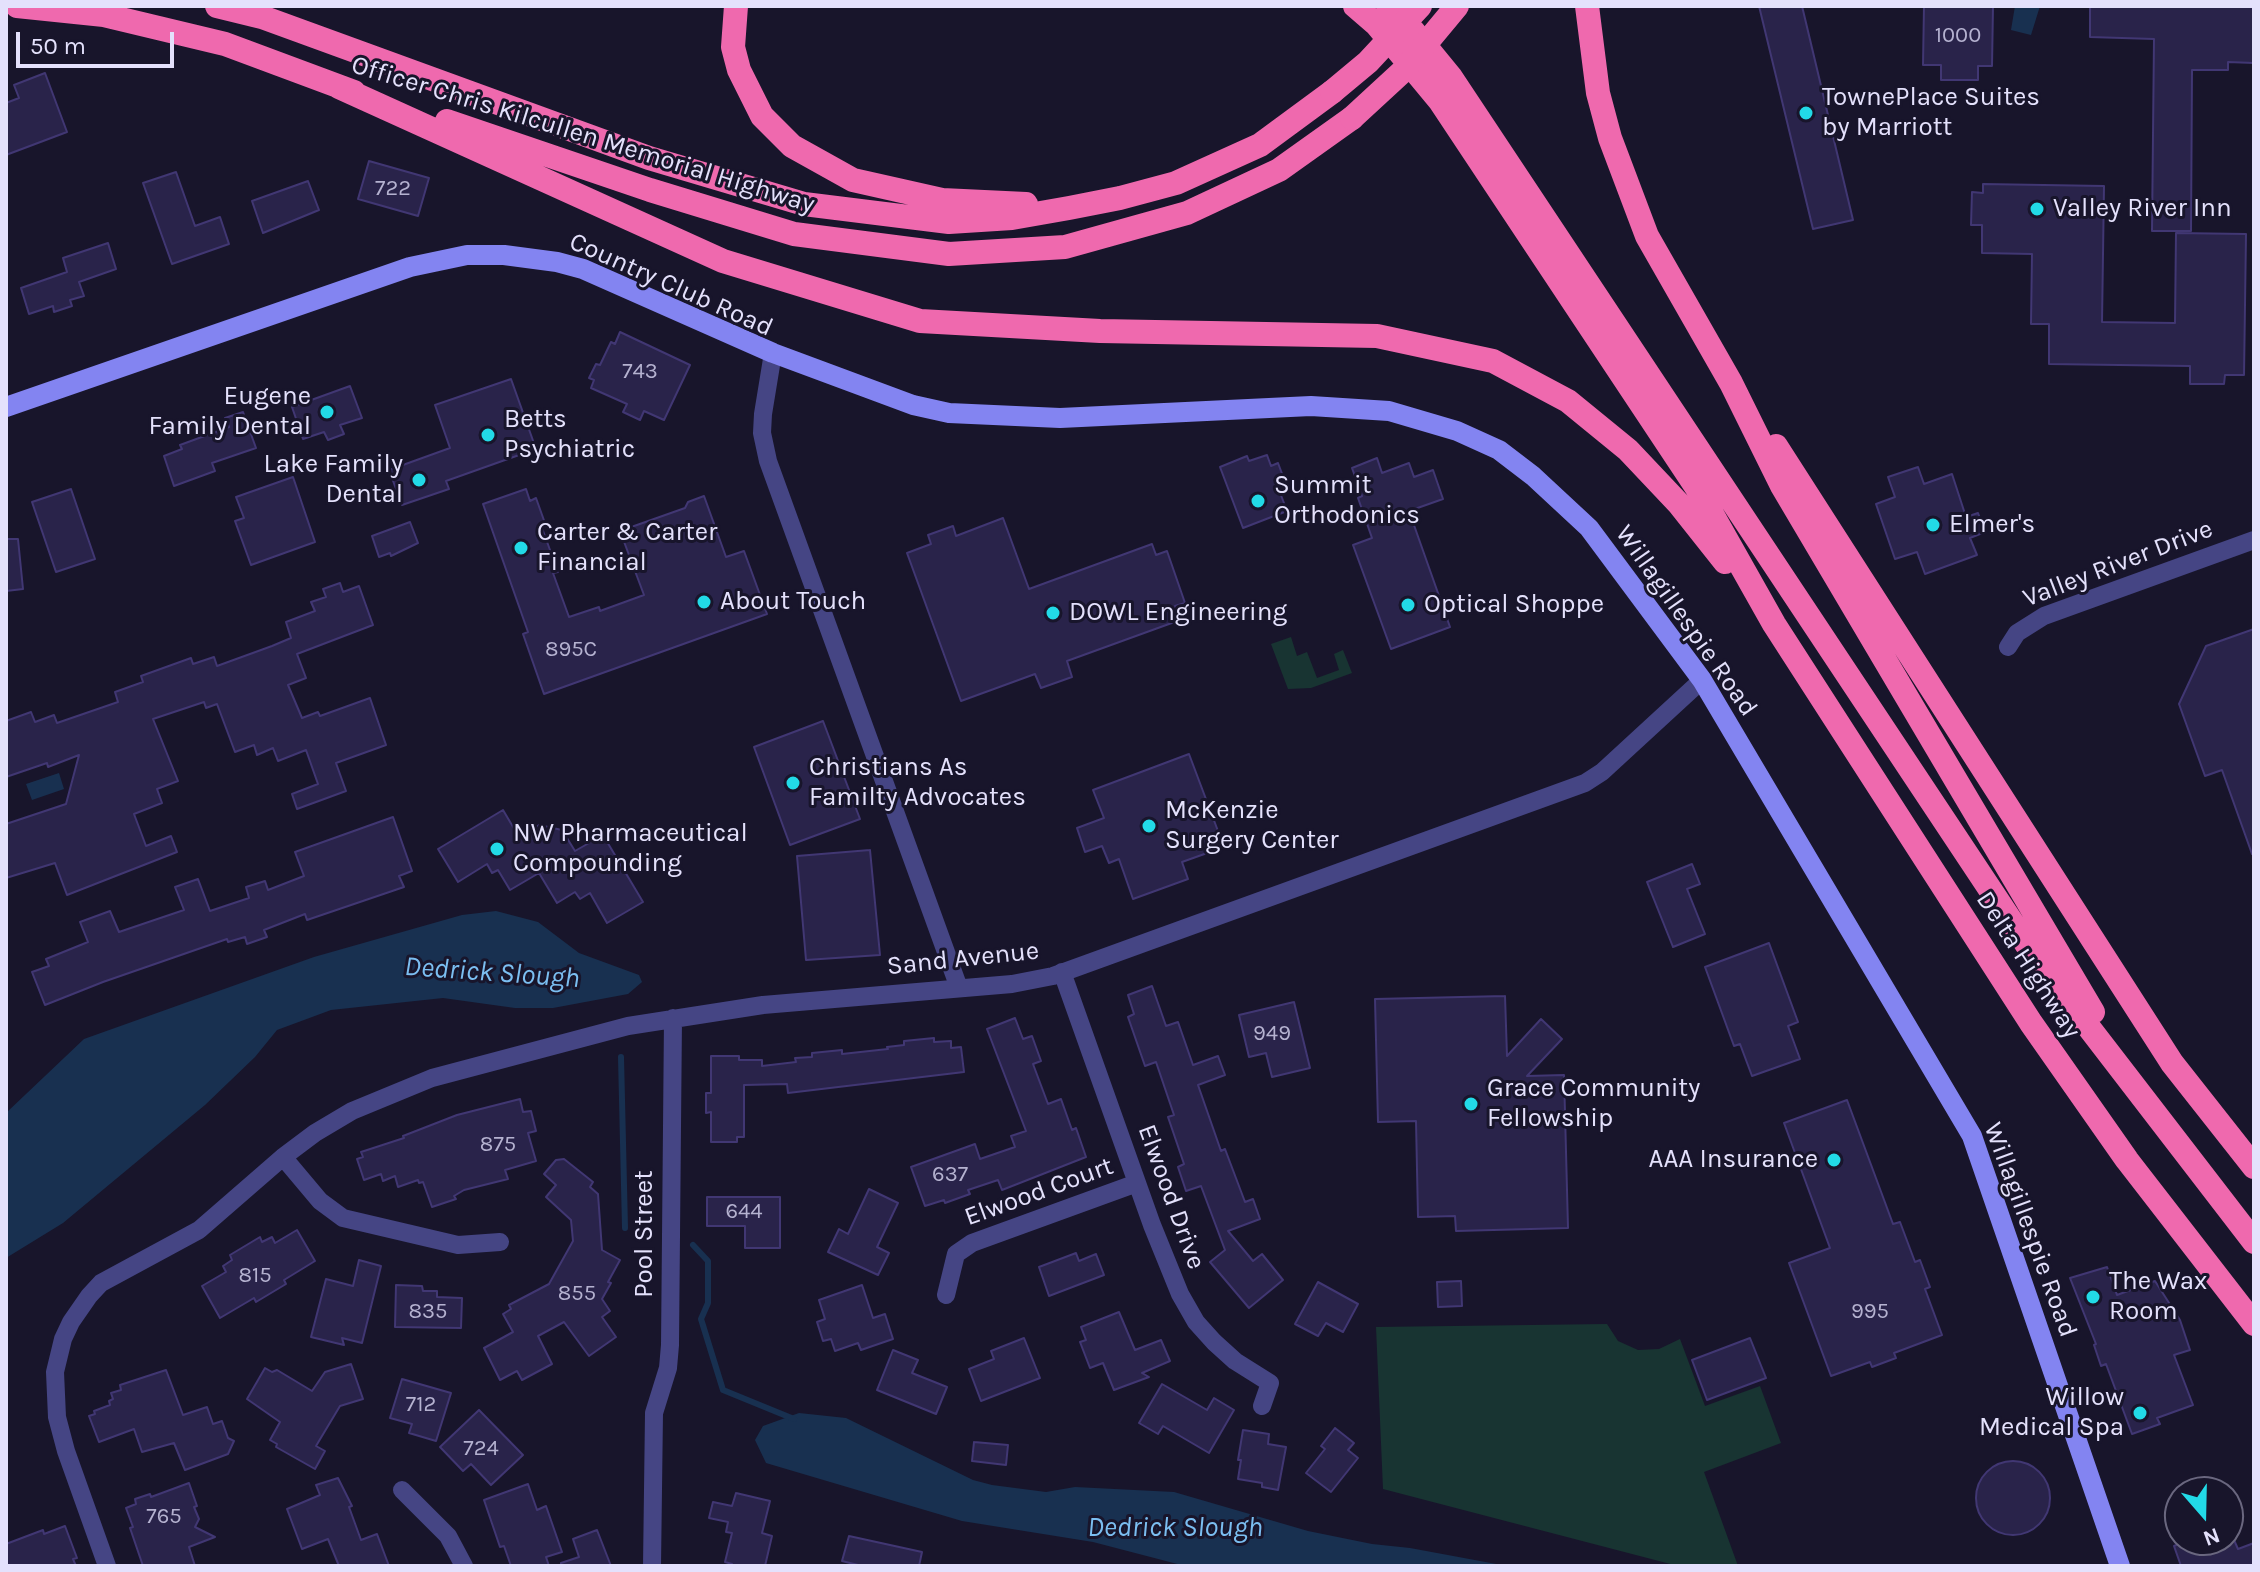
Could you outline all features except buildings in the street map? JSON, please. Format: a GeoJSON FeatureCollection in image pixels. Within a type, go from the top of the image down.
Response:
{"type":"FeatureCollection","features":[{"type":"Feature","properties":{"kind":"highway","name":"Officer Chris Kilcullen Memorial Highway"},"geometry":{"type":"LineString","coordinates":[[17,6],[104,15],[225,44],[339,87],[650,190],[794,234],[949,254],[1065,247],[1187,213],[1279,170],[1352,118],[1403,71],[1457,6]]}},
{"type":"Feature","properties":{"kind":"highway","name":"Officer Chris Kilcullen Memorial Highway"},"geometry":{"type":"LineString","coordinates":[[217,6],[262,17],[649,158],[804,204],[949,222],[1012,218],[1120,198],[1176,183],[1260,145],[1368,62],[1420,6]]}},
{"type":"Feature","properties":{"kind":"highway"},"geometry":{"type":"LineString","coordinates":[[736,6],[733,47],[739,70],[762,116],[792,146],[823,166],[853,180],[942,200],[1069,208]]}},
{"type":"Feature","properties":{"kind":"highway"},"geometry":{"type":"LineString","coordinates":[[1355,6],[1377,25],[1440,101],[1699,491],[1774,624]]}},
{"type":"Feature","properties":{"kind":"highway"},"geometry":{"type":"LineString","coordinates":[[1388,6],[1450,76],[2037,960],[2254,1242]]}},
{"type":"Feature","properties":{"kind":"highway"},"geometry":{"type":"LineString","coordinates":[[1587,6],[1598,93],[1610,138],[1647,236],[1731,383],[1782,486],[2149,1107]]}},
{"type":"Feature","properties":{"kind":"highway"},"geometry":{"type":"LineString","coordinates":[[339,87],[723,261],[920,321],[1100,331],[1377,336],[1493,361],[1568,401],[1628,450],[1679,504],[1774,624]]}},
{"type":"Feature","properties":{"kind":"highway"},"geometry":{"type":"LineString","coordinates":[[1731,383],[1798,478],[2172,1063],[2254,1167]]}},
{"type":"Feature","properties":{"kind":"highway","name":"Delta Highway"},"geometry":{"type":"LineString","coordinates":[[1774,624],[2031,1023],[2127,1160],[2254,1324]]}},
{"type":"Feature","properties":{"kind":"street","name":"Country Club Road"},"geometry":{"type":"LineString","coordinates":[[6,407],[386,275],[467,255],[528,258],[583,269],[773,353],[762,433],[768,461],[959,988]]}},
{"type":"Feature","properties":{"kind":"street","name":"Willagillespie Road"},"geometry":{"type":"LineString","coordinates":[[773,353],[859,387],[949,413],[1060,418],[1311,406],[1389,411],[1457,431],[1499,450],[1533,476],[1589,528],[1702,680],[1972,1136],[2120,1566]]}},
{"type":"Feature","properties":{"kind":"street","name":"Valley River Drive"},"geometry":{"type":"LineString","coordinates":[[2008,647],[2017,633],[2044,616],[2254,540]]}},
{"type":"Feature","properties":{"kind":"street","name":"Sand Avenue"},"geometry":{"type":"LineString","coordinates":[[107,1566],[57,1417],[55,1372],[63,1339],[79,1309],[101,1283],[199,1230],[283,1157],[352,1111],[418,1083],[552,1045],[673,1018],[763,1005],[1012,984],[1062,972],[1585,783],[1602,772],[1702,680]]}},
{"type":"Feature","properties":{"kind":"street","name":"Elwood Drive"},"geometry":{"type":"LineString","coordinates":[[1062,972],[1175,1284],[1196,1322],[1235,1361],[1270,1383],[1262,1406]]}},
{"type":"Feature","properties":{"kind":"street","name":"Pool Street"},"geometry":{"type":"LineString","coordinates":[[652,1566],[654,1413],[668,1368],[670,1345],[673,1018]]}},
{"type":"Feature","properties":{"kind":"street"},"geometry":{"type":"LineString","coordinates":[[283,1157],[320,1201],[343,1218],[458,1245],[500,1242]]}},
{"type":"Feature","properties":{"kind":"street","name":"Elwood Court"},"geometry":{"type":"LineString","coordinates":[[946,1295],[953,1261],[962,1249],[1137,1183]]}},
{"type":"Feature","properties":{"kind":"street"},"geometry":{"type":"LineString","coordinates":[[402,1490],[448,1536],[464,1566]]}},
{"type":"Feature","properties":{"kind":"green space"},"geometry":{"type":"Polygon","coordinates":[[[1291,637],[1297,656],[1307,652],[1317,678],[1339,670],[1334,654],[1343,650],[1352,673],[1311,688],[1288,689],[1271,644],[1291,637]]]}},
{"type":"Feature","properties":{"kind":"green space"},"geometry":{"type":"Polygon","coordinates":[[[1607,1324],[1618,1341],[1638,1350],[1659,1349],[1680,1339],[1705,1406],[1760,1386],[1781,1443],[1704,1472],[1738,1566],[1678,1566],[1383,1489],[1376,1327],[1607,1324]]]}},
{"type":"Feature","properties":{"kind":"water"},"geometry":{"type":"Polygon","coordinates":[[[2015,6],[2040,6],[2031,35],[2011,30],[2015,6]]]}},
{"type":"Feature","properties":{"kind":"water"},"geometry":{"type":"Polygon","coordinates":[[[59,773],[64,789],[32,800],[26,784],[59,773]]]}},
{"type":"Feature","properties":{"kind":"water"},"geometry":{"type":"Polygon","coordinates":[[[496,911],[538,922],[579,953],[639,975],[642,982],[628,994],[553,1008],[515,1008],[443,998],[331,1010],[277,1030],[255,1057],[205,1105],[63,1223],[6,1258],[6,1113],[84,1039],[314,957],[462,915],[496,911]]]}},
{"type":"Feature","properties":{"kind":"water","name":"Dedrick Slough"},"geometry":{"type":"Polygon","coordinates":[[[799,1413],[846,1418],[973,1480],[992,1485],[1046,1492],[1075,1487],[1174,1492],[1308,1531],[1507,1566],[1185,1566],[1093,1542],[962,1521],[766,1463],[755,1440],[763,1426],[799,1413]]]}},
{"type":"Feature","properties":{"kind":"waterway","name":"Dedrick Slough"},"geometry":{"type":"LineString","coordinates":[[621,1057],[625,1228]]}},
{"type":"Feature","properties":{"kind":"waterway","name":"Dedrick Slough"},"geometry":{"type":"LineString","coordinates":[[693,1245],[708,1261],[708,1303],[701,1319],[723,1390],[794,1419]]}},
{"type":"Feature","properties":{"kind":"place","name":"TownePlace Suites by Marriott"},"geometry":{"type":"Point","coordinates":[1806,113]}},
{"type":"Feature","properties":{"kind":"place","name":"Valley River Inn"},"geometry":{"type":"Point","coordinates":[2037,209]}},
{"type":"Feature","properties":{"kind":"place","name":"Eugene Family Dental"},"geometry":{"type":"Point","coordinates":[327,412]}},
{"type":"Feature","properties":{"kind":"place","name":"Betts Psychiatric"},"geometry":{"type":"Point","coordinates":[488,435]}},
{"type":"Feature","properties":{"kind":"place","name":"Lake Family Dental"},"geometry":{"type":"Point","coordinates":[419,480]}},
{"type":"Feature","properties":{"kind":"place","name":"Summit Orthodonics"},"geometry":{"type":"Point","coordinates":[1258,501]}},
{"type":"Feature","properties":{"kind":"place","name":"Elmer's"},"geometry":{"type":"Point","coordinates":[1933,525]}},
{"type":"Feature","properties":{"kind":"place","name":"Carter & Carter Financial"},"geometry":{"type":"Point","coordinates":[521,548]}},
{"type":"Feature","properties":{"kind":"place","name":"About Touch"},"geometry":{"type":"Point","coordinates":[704,602]}},
{"type":"Feature","properties":{"kind":"place","name":"Optical Shoppe"},"geometry":{"type":"Point","coordinates":[1408,605]}},
{"type":"Feature","properties":{"kind":"place","name":"DOWL Engineering"},"geometry":{"type":"Point","coordinates":[1053,613]}},
{"type":"Feature","properties":{"kind":"place","name":"Christians As Familty Advocates"},"geometry":{"type":"Point","coordinates":[793,783]}},
{"type":"Feature","properties":{"kind":"place","name":"McKenzie Surgery Center"},"geometry":{"type":"Point","coordinates":[1149,826]}},
{"type":"Feature","properties":{"kind":"place","name":"NW Pharmaceutical Compounding"},"geometry":{"type":"Point","coordinates":[497,849]}},
{"type":"Feature","properties":{"kind":"place","name":"Grace Community Fellowship"},"geometry":{"type":"Point","coordinates":[1471,1104]}},
{"type":"Feature","properties":{"kind":"place","name":"AAA Insurance"},"geometry":{"type":"Point","coordinates":[1834,1160]}},
{"type":"Feature","properties":{"kind":"place","name":"The Wax Room"},"geometry":{"type":"Point","coordinates":[2093,1297]}},
{"type":"Feature","properties":{"kind":"place","name":"Willow Medical Spa"},"geometry":{"type":"Point","coordinates":[2140,1413]}}]}
